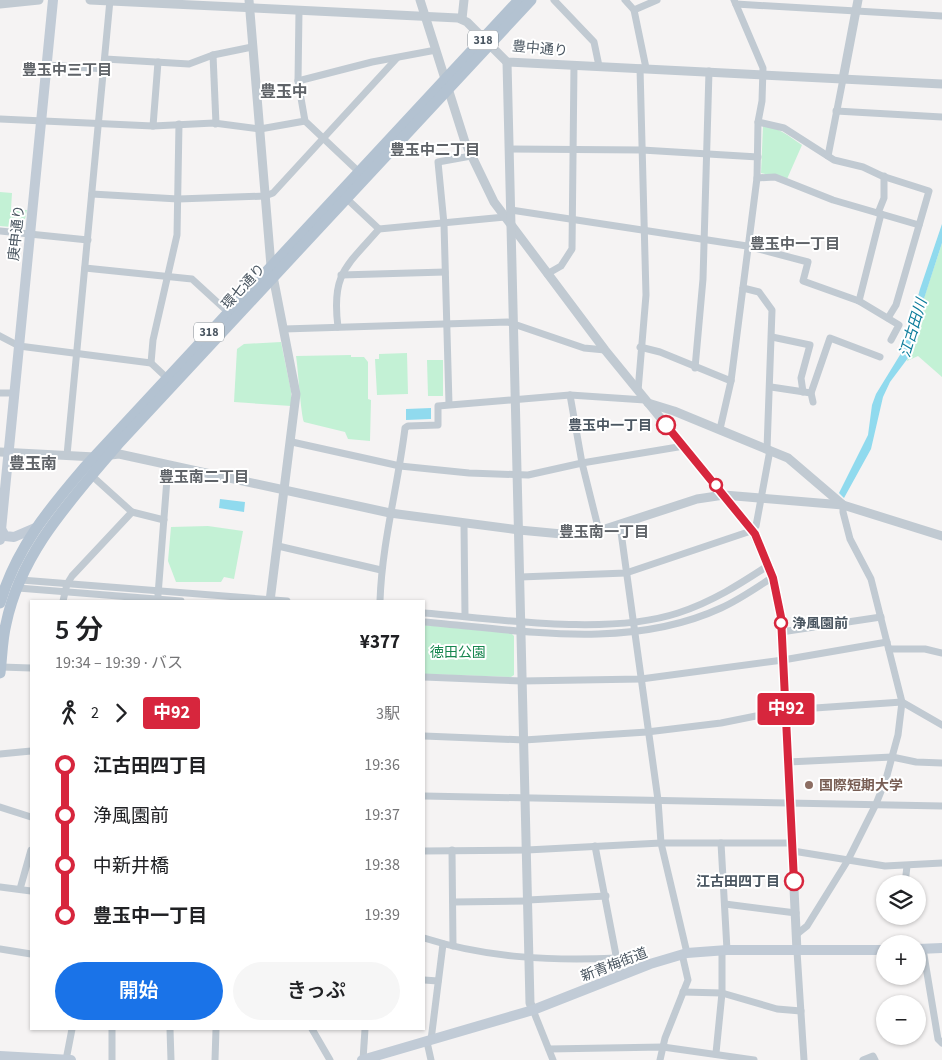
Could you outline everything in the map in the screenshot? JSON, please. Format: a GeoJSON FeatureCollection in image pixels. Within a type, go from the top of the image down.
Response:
{"type":"FeatureCollection","features":[{"type":"Feature","properties":{"kind":"main road","name":"庚申通り"},"geometry":{"type":"LineString","coordinates":[[0,540],[4,452],[14,393],[53,0]]}},
{"type":"Feature","properties":{"kind":"main road","name":"環七通り"},"geometry":{"type":"LineString","coordinates":[[487,41],[519,0]]}},
{"type":"Feature","properties":{"kind":"main road","name":"環七通り"},"geometry":{"type":"LineString","coordinates":[[0,603],[15,563],[35,528],[95,457],[228,312],[346,198],[487,41],[531,0]]}},
{"type":"Feature","properties":{"kind":"main road","name":"環七通り"},"geometry":{"type":"LineString","coordinates":[[0,673],[6,622],[32,557],[56,517],[358,172],[447,84]]}},
{"type":"Feature","properties":{"kind":"main road"},"geometry":{"type":"LineString","coordinates":[[1,530],[6,536],[14,537],[35,528]]}},
{"type":"Feature","properties":{"kind":"main road"},"geometry":{"type":"LineString","coordinates":[[926,949],[942,948]]}},
{"type":"Feature","properties":{"kind":"main road","name":"新青梅街道"},"geometry":{"type":"LineString","coordinates":[[362,1060],[533,1010],[685,953],[724,950],[876,950]]}},
{"type":"Feature","properties":{"kind":"main road"},"geometry":{"type":"LineString","coordinates":[[0,1056],[72,1060]]}},
{"type":"Feature","properties":{"kind":"street"},"geometry":{"type":"LineString","coordinates":[[0,4],[39,0]]}},
{"type":"Feature","properties":{"kind":"street"},"geometry":{"type":"LineString","coordinates":[[90,0],[249,4],[299,11],[462,19],[464,0]]}},
{"type":"Feature","properties":{"kind":"street"},"geometry":{"type":"LineString","coordinates":[[67,455],[110,0]]}},
{"type":"Feature","properties":{"kind":"street"},"geometry":{"type":"LineString","coordinates":[[420,0],[471,156],[485,186],[508,214],[512,225],[605,350],[752,530],[769,565],[773,578],[781,632],[783,660],[804,1060]]}},
{"type":"Feature","properties":{"kind":"street"},"geometry":{"type":"LineString","coordinates":[[554,0],[594,42],[599,66]]}},
{"type":"Feature","properties":{"kind":"street"},"geometry":{"type":"LineString","coordinates":[[625,0],[634,10],[643,68],[642,150],[646,295],[640,347],[638,391]]}},
{"type":"Feature","properties":{"kind":"street"},"geometry":{"type":"LineString","coordinates":[[634,10],[657,0]]}},
{"type":"Feature","properties":{"kind":"street"},"geometry":{"type":"LineString","coordinates":[[828,156],[858,0]]}},
{"type":"Feature","properties":{"kind":"street"},"geometry":{"type":"LineString","coordinates":[[720,429],[731,382],[757,178],[758,122],[764,74],[735,2],[942,16]]}},
{"type":"Feature","properties":{"kind":"street"},"geometry":{"type":"LineString","coordinates":[[249,4],[272,271],[296,394],[292,442],[270,600]]}},
{"type":"Feature","properties":{"kind":"street"},"geometry":{"type":"LineString","coordinates":[[299,11],[298,81],[305,121],[358,172]]}},
{"type":"Feature","properties":{"kind":"street","name":"豊中通り"},"geometry":{"type":"LineString","coordinates":[[462,19],[508,62],[942,84]]}},
{"type":"Feature","properties":{"kind":"street"},"geometry":{"type":"LineString","coordinates":[[105,59],[189,64],[213,55],[252,47]]}},
{"type":"Feature","properties":{"kind":"street"},"geometry":{"type":"LineString","coordinates":[[298,81],[372,62],[436,50]]}},
{"type":"Feature","properties":{"kind":"street"},"geometry":{"type":"LineString","coordinates":[[213,55],[216,124]]}},
{"type":"Feature","properties":{"kind":"street"},"geometry":{"type":"LineString","coordinates":[[92,194],[178,199],[265,196],[273,193],[397,58]]}},
{"type":"Feature","properties":{"kind":"street"},"geometry":{"type":"LineString","coordinates":[[153,126],[158,62]]}},
{"type":"Feature","properties":{"kind":"street"},"geometry":{"type":"LineString","coordinates":[[508,62],[510,149],[508,214]]}},
{"type":"Feature","properties":{"kind":"street"},"geometry":{"type":"LineString","coordinates":[[547,274],[568,259],[572,249],[574,219],[574,64]]}},
{"type":"Feature","properties":{"kind":"street"},"geometry":{"type":"LineString","coordinates":[[47,65],[104,69]]}},
{"type":"Feature","properties":{"kind":"street"},"geometry":{"type":"LineString","coordinates":[[695,368],[703,279],[709,71]]}},
{"type":"Feature","properties":{"kind":"street"},"geometry":{"type":"LineString","coordinates":[[836,111],[942,117]]}},
{"type":"Feature","properties":{"kind":"street"},"geometry":{"type":"LineString","coordinates":[[0,119],[153,126],[216,124],[260,129],[305,121]]}},
{"type":"Feature","properties":{"kind":"street"},"geometry":{"type":"LineString","coordinates":[[758,122],[784,128],[834,160],[863,167],[929,191],[896,305],[888,318]]}},
{"type":"Feature","properties":{"kind":"street"},"geometry":{"type":"LineString","coordinates":[[150,363],[152,340],[177,234],[179,124]]}},
{"type":"Feature","properties":{"kind":"street"},"geometry":{"type":"LineString","coordinates":[[510,149],[642,150],[758,157]]}},
{"type":"Feature","properties":{"kind":"street"},"geometry":{"type":"LineString","coordinates":[[450,404],[444,224],[438,162],[471,156]]}},
{"type":"Feature","properties":{"kind":"street"},"geometry":{"type":"LineString","coordinates":[[859,301],[884,198],[884,176]]}},
{"type":"Feature","properties":{"kind":"street"},"geometry":{"type":"LineString","coordinates":[[757,178],[775,177],[833,200],[919,225]]}},
{"type":"Feature","properties":{"kind":"street"},"geometry":{"type":"LineString","coordinates":[[346,198],[379,229]]}},
{"type":"Feature","properties":{"kind":"street"},"geometry":{"type":"LineString","coordinates":[[338,326],[336,294],[341,275],[379,229],[444,224],[508,214],[574,219],[747,246],[808,262],[803,281],[859,301],[899,324],[891,340]]}},
{"type":"Feature","properties":{"kind":"street"},"geometry":{"type":"LineString","coordinates":[[512,225],[530,1003],[553,1060]]}},
{"type":"Feature","properties":{"kind":"street"},"geometry":{"type":"LineString","coordinates":[[0,230],[88,240]]}},
{"type":"Feature","properties":{"kind":"street"},"geometry":{"type":"LineString","coordinates":[[85,268],[192,279],[228,312]]}},
{"type":"Feature","properties":{"kind":"street"},"geometry":{"type":"LineString","coordinates":[[341,275],[445,272]]}},
{"type":"Feature","properties":{"kind":"street"},"geometry":{"type":"LineString","coordinates":[[520,577],[626,573],[752,530],[756,526],[769,449],[772,310],[759,292],[743,288]]}},
{"type":"Feature","properties":{"kind":"street"},"geometry":{"type":"LineString","coordinates":[[284,329],[338,326],[514,323],[584,348],[605,350]]}},
{"type":"Feature","properties":{"kind":"street"},"geometry":{"type":"LineString","coordinates":[[0,336],[19,346],[150,363],[167,378]]}},
{"type":"Feature","properties":{"kind":"street"},"geometry":{"type":"LineString","coordinates":[[772,336],[810,345],[801,378],[802,392]]}},
{"type":"Feature","properties":{"kind":"street"},"geometry":{"type":"LineString","coordinates":[[814,402],[810,393],[830,338],[880,357]]}},
{"type":"Feature","properties":{"kind":"street"},"geometry":{"type":"LineString","coordinates":[[640,347],[660,352],[731,382]]}},
{"type":"Feature","properties":{"kind":"street"},"geometry":{"type":"LineString","coordinates":[[770,387],[810,393]]}},
{"type":"Feature","properties":{"kind":"street"},"geometry":{"type":"LineString","coordinates":[[0,392],[14,393]]}},
{"type":"Feature","properties":{"kind":"street"},"geometry":{"type":"LineString","coordinates":[[570,395],[582,462],[599,531]]}},
{"type":"Feature","properties":{"kind":"street"},"geometry":{"type":"LineString","coordinates":[[380,600],[381,570],[405,428],[438,425],[438,406],[570,395],[647,402],[769,449],[797,464],[843,504]]}},
{"type":"Feature","properties":{"kind":"street"},"geometry":{"type":"LineString","coordinates":[[292,442],[400,466],[517,475],[528,475],[582,462],[682,445]]}},
{"type":"Feature","properties":{"kind":"street"},"geometry":{"type":"LineString","coordinates":[[4,452],[95,457],[110,454],[390,513],[464,524],[562,534],[599,531],[697,499],[724,495],[843,504],[942,536]]}},
{"type":"Feature","properties":{"kind":"street"},"geometry":{"type":"LineString","coordinates":[[20,584],[65,592],[157,600],[168,466]]}},
{"type":"Feature","properties":{"kind":"street"},"geometry":{"type":"LineString","coordinates":[[91,475],[132,512],[164,520]]}},
{"type":"Feature","properties":{"kind":"street"},"geometry":{"type":"LineString","coordinates":[[797,934],[806,926],[848,860],[876,804],[898,735],[902,702],[871,579],[850,539],[843,512],[843,504]]}},
{"type":"Feature","properties":{"kind":"street"},"geometry":{"type":"LineString","coordinates":[[63,600],[67,584],[132,512]]}},
{"type":"Feature","properties":{"kind":"street"},"geometry":{"type":"LineString","coordinates":[[464,524],[465,616]]}},
{"type":"Feature","properties":{"kind":"street"},"geometry":{"type":"LineString","coordinates":[[620,524],[647,732],[658,800],[661,843],[685,953],[688,980],[660,1060]]}},
{"type":"Feature","properties":{"kind":"street"},"geometry":{"type":"LineString","coordinates":[[278,546],[381,570]]}},
{"type":"Feature","properties":{"kind":"street"},"geometry":{"type":"LineString","coordinates":[[425,622],[521,625],[634,623],[676,614],[704,603],[720,596],[769,565]]}},
{"type":"Feature","properties":{"kind":"street"},"geometry":{"type":"LineString","coordinates":[[425,613],[465,616],[591,634],[635,632],[686,621],[720,608],[773,578]]}},
{"type":"Feature","properties":{"kind":"street"},"geometry":{"type":"LineString","coordinates":[[20,584],[67,584],[252,600]]}},
{"type":"Feature","properties":{"kind":"street"},"geometry":{"type":"LineString","coordinates":[[781,632],[881,616]]}},
{"type":"Feature","properties":{"kind":"street"},"geometry":{"type":"LineString","coordinates":[[425,677],[522,681],[640,679],[888,646],[925,649],[942,653]]}},
{"type":"Feature","properties":{"kind":"street"},"geometry":{"type":"LineString","coordinates":[[1,667],[30,668]]}},
{"type":"Feature","properties":{"kind":"street"},"geometry":{"type":"LineString","coordinates":[[425,736],[524,740],[647,732],[721,723],[786,710],[902,702],[942,725]]}},
{"type":"Feature","properties":{"kind":"street"},"geometry":{"type":"LineString","coordinates":[[0,754],[30,751]]}},
{"type":"Feature","properties":{"kind":"street"},"geometry":{"type":"LineString","coordinates":[[788,762],[892,757],[916,762],[942,763]]}},
{"type":"Feature","properties":{"kind":"street"},"geometry":{"type":"LineString","coordinates":[[425,796],[942,806]]}},
{"type":"Feature","properties":{"kind":"street"},"geometry":{"type":"LineString","coordinates":[[0,807],[30,817]]}},
{"type":"Feature","properties":{"kind":"street"},"geometry":{"type":"LineString","coordinates":[[425,850],[527,850],[661,843],[721,843],[793,847],[848,860],[886,866],[942,864]]}},
{"type":"Feature","properties":{"kind":"street"},"geometry":{"type":"LineString","coordinates":[[716,1053],[724,950],[725,904],[721,843]]}},
{"type":"Feature","properties":{"kind":"street"},"geometry":{"type":"LineString","coordinates":[[595,846],[620,976]]}},
{"type":"Feature","properties":{"kind":"street"},"geometry":{"type":"LineString","coordinates":[[452,850],[453,946]]}},
{"type":"Feature","properties":{"kind":"street"},"geometry":{"type":"LineString","coordinates":[[20,889],[30,854]]}},
{"type":"Feature","properties":{"kind":"street"},"geometry":{"type":"LineString","coordinates":[[906,875],[907,866]]}},
{"type":"Feature","properties":{"kind":"street"},"geometry":{"type":"LineString","coordinates":[[0,887],[30,891]]}},
{"type":"Feature","properties":{"kind":"street"},"geometry":{"type":"LineString","coordinates":[[453,902],[528,901],[606,896]]}},
{"type":"Feature","properties":{"kind":"street"},"geometry":{"type":"LineString","coordinates":[[725,904],[796,913]]}},
{"type":"Feature","properties":{"kind":"street"},"geometry":{"type":"LineString","coordinates":[[425,938],[453,946],[529,959],[561,961],[618,958]]}},
{"type":"Feature","properties":{"kind":"street"},"geometry":{"type":"LineString","coordinates":[[430,1060],[429,1041],[443,944]]}},
{"type":"Feature","properties":{"kind":"street"},"geometry":{"type":"LineString","coordinates":[[0,949],[30,954]]}},
{"type":"Feature","properties":{"kind":"street"},"geometry":{"type":"LineString","coordinates":[[926,979],[938,1039],[942,1043]]}},
{"type":"Feature","properties":{"kind":"street"},"geometry":{"type":"LineString","coordinates":[[425,980],[438,981]]}},
{"type":"Feature","properties":{"kind":"street"},"geometry":{"type":"LineString","coordinates":[[683,992],[722,993],[777,1009],[801,1010]]}},
{"type":"Feature","properties":{"kind":"street"},"geometry":{"type":"LineString","coordinates":[[66,1060],[72,1030]]}},
{"type":"Feature","properties":{"kind":"street"},"geometry":{"type":"LineString","coordinates":[[112,1030],[112,1060]]}},
{"type":"Feature","properties":{"kind":"street"},"geometry":{"type":"LineString","coordinates":[[170,1030],[171,1060]]}},
{"type":"Feature","properties":{"kind":"street"},"geometry":{"type":"LineString","coordinates":[[215,1060],[216,1030]]}},
{"type":"Feature","properties":{"kind":"street"},"geometry":{"type":"LineString","coordinates":[[313,1030],[330,1060]]}},
{"type":"Feature","properties":{"kind":"street"},"geometry":{"type":"LineString","coordinates":[[362,1060],[365,1030]]}},
{"type":"Feature","properties":{"kind":"street"},"geometry":{"type":"LineString","coordinates":[[549,1049],[663,1047],[716,1053],[754,1060]]}},
{"type":"Feature","properties":{"kind":"street"},"geometry":{"type":"LineString","coordinates":[[863,1060],[873,1056],[875,1060]]}},
{"type":"Feature","properties":{"kind":"green space"},"geometry":{"type":"Polygon","coordinates":[[[763,126],[779,130],[802,145],[787,179],[761,173],[763,126]]]}},
{"type":"Feature","properties":{"kind":"green space"},"geometry":{"type":"Polygon","coordinates":[[[0,192],[12,193],[11,209],[27,210],[23,228],[0,226],[0,192]]]}},
{"type":"Feature","properties":{"kind":"green space"},"geometry":{"type":"Polygon","coordinates":[[[942,243],[942,377],[918,356],[907,361],[924,298],[942,243]]]}},
{"type":"Feature","properties":{"kind":"green space"},"geometry":{"type":"Polygon","coordinates":[[[281,342],[291,391],[291,406],[234,402],[237,349],[244,344],[281,342]]]}},
{"type":"Feature","properties":{"kind":"green space"},"geometry":{"type":"Polygon","coordinates":[[[407,353],[408,394],[377,395],[375,359],[379,359],[379,354],[407,353]]]}},
{"type":"Feature","properties":{"kind":"green space"},"geometry":{"type":"Polygon","coordinates":[[[351,355],[351,357],[364,357],[368,362],[368,399],[371,400],[370,441],[348,439],[345,432],[304,422],[303,418],[296,356],[351,355]]]}},
{"type":"Feature","properties":{"kind":"green space"},"geometry":{"type":"Polygon","coordinates":[[[427,360],[443,360],[443,396],[428,396],[427,360]]]}},
{"type":"Feature","properties":{"kind":"green space"},"geometry":{"type":"Polygon","coordinates":[[[208,526],[243,531],[234,579],[224,577],[221,582],[176,582],[168,561],[171,527],[208,526]]]}},
{"type":"Feature","properties":{"kind":"green space","name":"徳田公園"},"geometry":{"type":"Polygon","coordinates":[[[425,625],[511,633],[514,636],[514,675],[511,677],[425,674],[425,625]]]}},
{"type":"Feature","properties":{"kind":"water","name":"江古田川"},"geometry":{"type":"Polygon","coordinates":[[[942,224],[942,243],[920,311],[911,354],[890,382],[883,397],[871,449],[844,498],[839,493],[868,435],[872,405],[876,394],[903,350],[920,289],[942,224]]]}},
{"type":"Feature","properties":{"kind":"water"},"geometry":{"type":"Polygon","coordinates":[[[431,408],[431,419],[406,420],[406,409],[431,408]]]}},
{"type":"Feature","properties":{"kind":"water"},"geometry":{"type":"Polygon","coordinates":[[[220,499],[245,502],[244,512],[219,508],[220,499]]]}},
{"type":"Feature","properties":{"kind":"bus line","name":"中92"},"geometry":{"type":"LineString","coordinates":[[666,425],[752,530],[763,551],[773,578],[781,617],[794,881]]}},
{"type":"Feature","properties":{"kind":"place","name":"豊玉中一丁目"},"geometry":{"type":"Point","coordinates":[666,425]}},
{"type":"Feature","properties":{"kind":"place","name":"浄風園前"},"geometry":{"type":"Point","coordinates":[781,623]}},
{"type":"Feature","properties":{"kind":"place","name":"国際短期大学"},"geometry":{"type":"Point","coordinates":[809,785]}},
{"type":"Feature","properties":{"kind":"place","name":"江古田四丁目"},"geometry":{"type":"Point","coordinates":[794,881]}},
{"type":"Feature","properties":{"kind":"district","name":"豊玉中三丁目"},"geometry":{"type":"Point","coordinates":[67,70]}},
{"type":"Feature","properties":{"kind":"district","name":"豊玉中"},"geometry":{"type":"Point","coordinates":[284,91]}},
{"type":"Feature","properties":{"kind":"district","name":"豊玉中二丁目"},"geometry":{"type":"Point","coordinates":[435,150]}},
{"type":"Feature","properties":{"kind":"district","name":"豊玉中一丁目"},"geometry":{"type":"Point","coordinates":[795,244]}},
{"type":"Feature","properties":{"kind":"district","name":"豊玉南"},"geometry":{"type":"Point","coordinates":[33,463]}},
{"type":"Feature","properties":{"kind":"district","name":"豊玉南二丁目"},"geometry":{"type":"Point","coordinates":[204,477]}},
{"type":"Feature","properties":{"kind":"district","name":"豊玉南一丁目"},"geometry":{"type":"Point","coordinates":[604,532]}}]}
